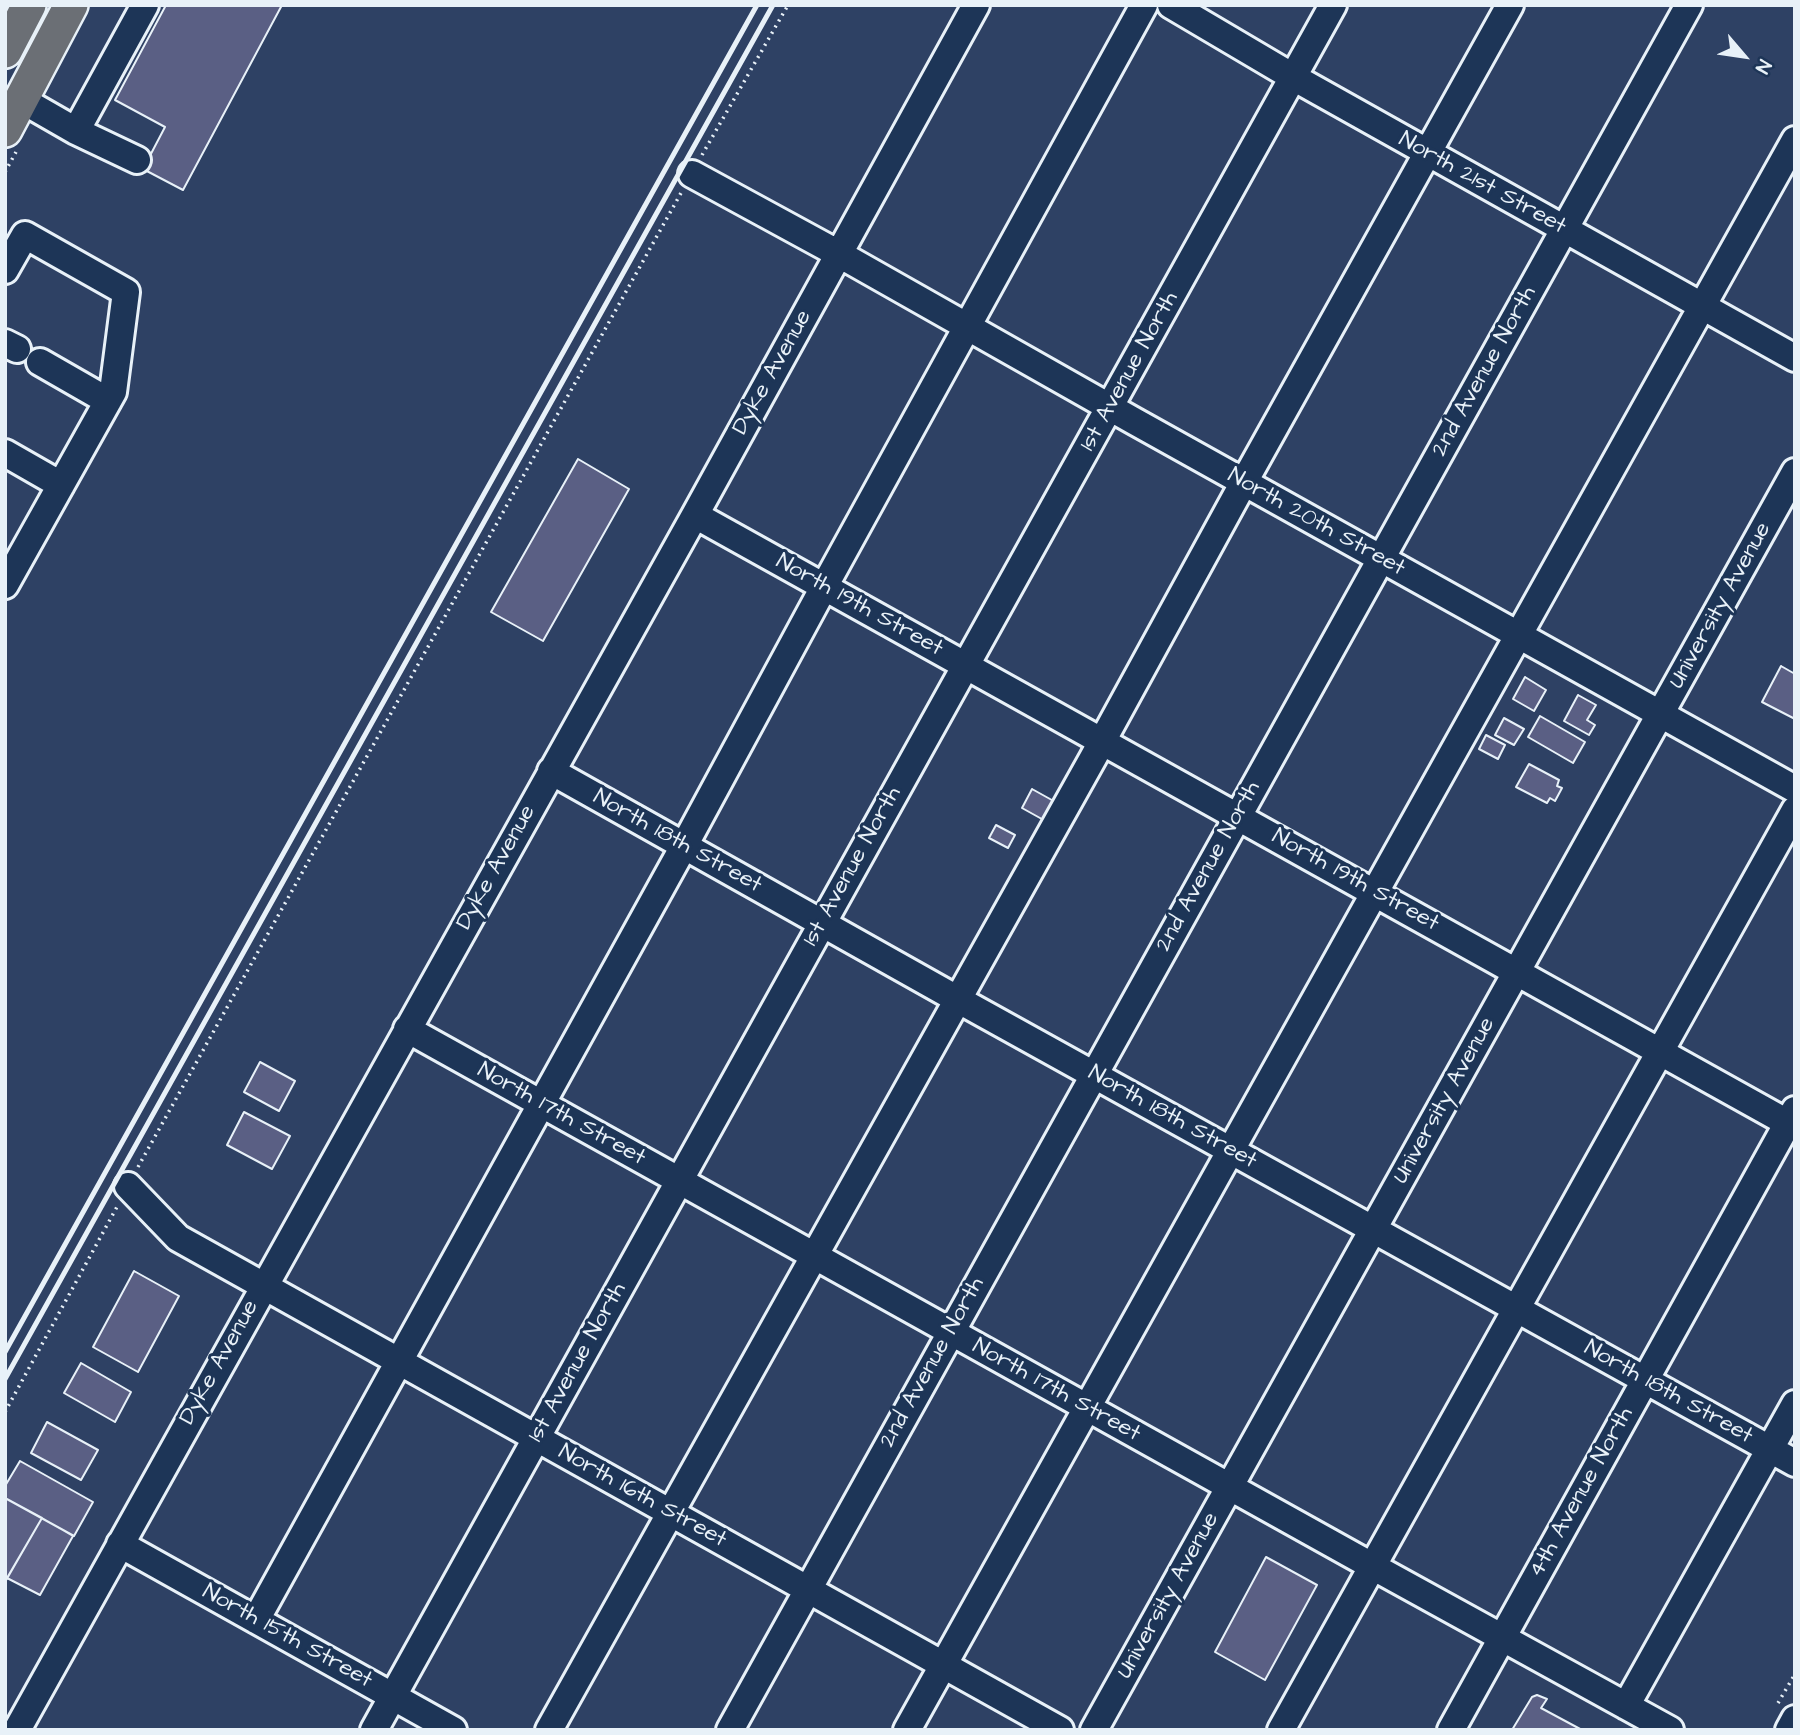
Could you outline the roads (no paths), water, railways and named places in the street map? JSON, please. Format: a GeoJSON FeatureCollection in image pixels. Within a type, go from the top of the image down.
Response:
{"type":"FeatureCollection","features":[{"type":"Feature","properties":{"kind":"main road"},"geometry":{"type":"LineString","coordinates":[[5,51],[29,5]]}},
{"type":"Feature","properties":{"kind":"main road"},"geometry":{"type":"LineString","coordinates":[[5,130],[71,5]]}},
{"type":"Feature","properties":{"kind":"street"},"geometry":{"type":"LineString","coordinates":[[76,131],[145,5]]}},
{"type":"Feature","properties":{"kind":"street","name":"Dyke Avenue"},"geometry":{"type":"LineString","coordinates":[[17,1730],[976,5]]}},
{"type":"Feature","properties":{"kind":"street"},"geometry":{"type":"LineString","coordinates":[[256,1620],[684,846],[1144,5]]}},
{"type":"Feature","properties":{"kind":"street","name":"North 21st Street"},"geometry":{"type":"LineString","coordinates":[[1171,5],[1427,153],[1795,358]]}},
{"type":"Feature","properties":{"kind":"street","name":"1st Avenue North"},"geometry":{"type":"LineString","coordinates":[[374,1730],[1333,5]]}},
{"type":"Feature","properties":{"kind":"street"},"geometry":{"type":"LineString","coordinates":[[549,1730],[1510,5]]}},
{"type":"Feature","properties":{"kind":"street","name":"2nd Avenue North"},"geometry":{"type":"LineString","coordinates":[[730,1730],[1689,5]]}},
{"type":"Feature","properties":{"kind":"street"},"geometry":{"type":"LineString","coordinates":[[22,100],[76,131],[137,160]]}},
{"type":"Feature","properties":{"kind":"street"},"geometry":{"type":"LineString","coordinates":[[907,1730],[1795,140]]}},
{"type":"Feature","properties":{"kind":"street","name":"North 20th Street"},"geometry":{"type":"LineString","coordinates":[[692,174],[1795,789]]}},
{"type":"Feature","properties":{"kind":"street"},"geometry":{"type":"LineString","coordinates":[[5,270],[24,235],[126,292],[113,392],[5,585]]}},
{"type":"Feature","properties":{"kind":"street"},"geometry":{"type":"LineString","coordinates":[[21,351],[108,401]]}},
{"type":"Feature","properties":{"kind":"street"},"geometry":{"type":"LineString","coordinates":[[5,453],[61,485]]}},
{"type":"Feature","properties":{"kind":"street","name":"University Avenue"},"geometry":{"type":"LineString","coordinates":[[1094,1730],[1795,472]]}},
{"type":"Feature","properties":{"kind":"street","name":"North 19th Street"},"geometry":{"type":"LineString","coordinates":[[695,514],[1660,1052],[1792,1120]]}},
{"type":"Feature","properties":{"kind":"street","name":"North 18th Street"},"geometry":{"type":"LineString","coordinates":[[551,771],[1795,1463]]}},
{"type":"Feature","properties":{"kind":"street"},"geometry":{"type":"LineString","coordinates":[[1281,1730],[1795,810]]}},
{"type":"Feature","properties":{"kind":"street","name":"North 17th Street"},"geometry":{"type":"LineString","coordinates":[[407,1029],[1664,1728]]}},
{"type":"Feature","properties":{"kind":"street","name":"4th Avenue North"},"geometry":{"type":"LineString","coordinates":[[1451,1730],[1792,1120]]}},
{"type":"Feature","properties":{"kind":"street","name":"North 16th Street"},"geometry":{"type":"LineString","coordinates":[[128,1186],[178,1238],[1060,1730]]}},
{"type":"Feature","properties":{"kind":"street"},"geometry":{"type":"LineString","coordinates":[[1626,1706],[1795,1404]]}},
{"type":"Feature","properties":{"kind":"street","name":"North 15th Street"},"geometry":{"type":"LineString","coordinates":[[120,1544],[453,1730]]}},
{"type":"Feature","properties":{"kind":"street"},"geometry":{"type":"LineString","coordinates":[[1788,1730],[1795,1719]]}},
{"type":"Feature","properties":{"kind":"railway"},"geometry":{"type":"LineString","coordinates":[[5,1352],[757,5]]}},
{"type":"Feature","properties":{"kind":"railway"},"geometry":{"type":"LineString","coordinates":[[5,1379],[773,5]]}}]}
